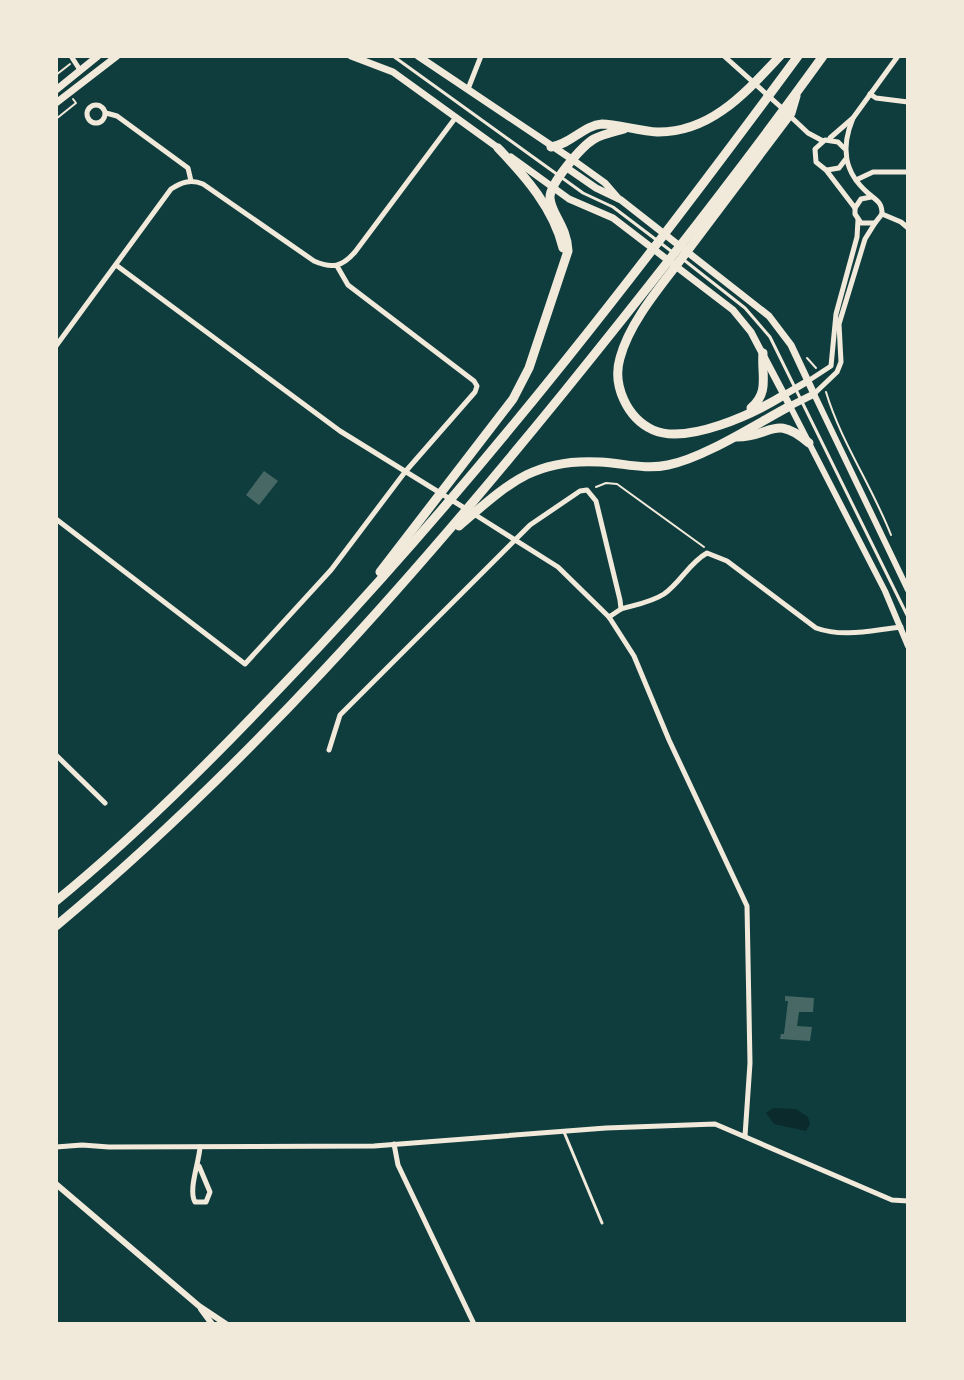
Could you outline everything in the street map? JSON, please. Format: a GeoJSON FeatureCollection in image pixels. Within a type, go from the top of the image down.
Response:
{"type":"FeatureCollection","features":[{"type":"Feature","properties":{"kind":"highway"},"geometry":{"type":"LineString","coordinates":[[551,147],[567,143],[584,131],[602,124],[670,132],[696,126],[724,110],[747,91],[780,56]]}},
{"type":"Feature","properties":{"kind":"highway"},"geometry":{"type":"LineString","coordinates":[[56,901],[188,783],[402,556],[566,359],[798,56]]}},
{"type":"Feature","properties":{"kind":"highway"},"geometry":{"type":"LineString","coordinates":[[56,926],[147,849],[215,783],[302,694],[441,541],[618,325],[823,56]]}},
{"type":"Feature","properties":{"kind":"highway"},"geometry":{"type":"LineString","coordinates":[[784,395],[708,430],[689,435],[664,434],[653,430],[629,410],[620,390],[618,368],[627,340],[654,296],[791,113],[796,92]]}},
{"type":"Feature","properties":{"kind":"highway"},"geometry":{"type":"LineString","coordinates":[[334,631],[505,413],[529,368],[565,259],[568,241],[551,202],[552,187],[595,138],[624,129]]}},
{"type":"Feature","properties":{"kind":"highway"},"geometry":{"type":"LineString","coordinates":[[498,148],[533,187],[554,221],[565,259]]}},
{"type":"Feature","properties":{"kind":"highway"},"geometry":{"type":"LineString","coordinates":[[742,415],[763,394],[763,353]]}},
{"type":"Feature","properties":{"kind":"highway"},"geometry":{"type":"LineString","coordinates":[[441,541],[506,486],[536,470],[567,462],[665,466],[734,437],[790,406]]}},
{"type":"Feature","properties":{"kind":"highway"},"geometry":{"type":"LineString","coordinates":[[734,437],[748,437],[780,427],[790,429],[809,443]]}},
{"type":"Feature","properties":{"kind":"main road"},"geometry":{"type":"LineString","coordinates":[[56,103],[117,56]]}},
{"type":"Feature","properties":{"kind":"main road"},"geometry":{"type":"LineString","coordinates":[[351,56],[393,72],[580,205],[630,226],[703,275],[762,309],[791,345],[814,394],[790,406],[763,353],[738,316],[703,275],[605,183],[570,164],[551,147],[418,56]]}},
{"type":"Feature","properties":{"kind":"main road"},"geometry":{"type":"LineString","coordinates":[[56,90],[94,58]]}},
{"type":"Feature","properties":{"kind":"main road"},"geometry":{"type":"LineString","coordinates":[[784,395],[808,381]]}},
{"type":"Feature","properties":{"kind":"street"},"geometry":{"type":"LineString","coordinates":[[71,56],[80,70]]}},
{"type":"Feature","properties":{"kind":"street"},"geometry":{"type":"LineString","coordinates":[[468,89],[481,56]]}},
{"type":"Feature","properties":{"kind":"street"},"geometry":{"type":"LineString","coordinates":[[724,56],[808,133],[838,142],[844,148]]}},
{"type":"Feature","properties":{"kind":"street"},"geometry":{"type":"LineString","coordinates":[[815,149],[853,118],[898,56]]}},
{"type":"Feature","properties":{"kind":"street"},"geometry":{"type":"LineString","coordinates":[[870,94],[876,98],[908,102]]}},
{"type":"Feature","properties":{"kind":"street"},"geometry":{"type":"LineString","coordinates":[[106,113],[117,116],[183,164],[191,175],[191,181]]}},
{"type":"Feature","properties":{"kind":"street"},"geometry":{"type":"LineString","coordinates":[[56,346],[171,189],[191,181],[213,189],[314,261],[326,267],[337,266],[355,252],[456,117]]}},
{"type":"Feature","properties":{"kind":"street"},"geometry":{"type":"LineString","coordinates":[[853,118],[844,148],[845,160],[856,180],[879,202],[882,214]]}},
{"type":"Feature","properties":{"kind":"street"},"geometry":{"type":"LineString","coordinates":[[808,133],[815,149],[816,162],[826,170],[855,208],[858,220],[857,237],[836,314],[831,366],[808,381]]}},
{"type":"Feature","properties":{"kind":"street"},"geometry":{"type":"LineString","coordinates":[[826,170],[839,168],[845,160]]}},
{"type":"Feature","properties":{"kind":"street"},"geometry":{"type":"LineString","coordinates":[[856,180],[873,172],[908,172]]}},
{"type":"Feature","properties":{"kind":"street"},"geometry":{"type":"LineString","coordinates":[[855,208],[861,199],[872,197]]}},
{"type":"Feature","properties":{"kind":"street"},"geometry":{"type":"LineString","coordinates":[[882,214],[865,239],[839,324],[841,362],[837,372],[814,394],[908,590]]}},
{"type":"Feature","properties":{"kind":"street"},"geometry":{"type":"LineString","coordinates":[[882,214],[908,228]]}},
{"type":"Feature","properties":{"kind":"street"},"geometry":{"type":"LineString","coordinates":[[858,220],[866,224],[875,223]]}},
{"type":"Feature","properties":{"kind":"street"},"geometry":{"type":"LineString","coordinates":[[116,265],[340,431],[516,539],[570,577],[609,617],[634,656],[669,740],[747,906],[750,1063],[745,1136]]}},
{"type":"Feature","properties":{"kind":"street"},"geometry":{"type":"LineString","coordinates":[[56,519],[245,664],[331,570],[405,472],[436,440],[477,386],[348,285],[337,266]]}},
{"type":"Feature","properties":{"kind":"street"},"geometry":{"type":"LineString","coordinates":[[790,406],[903,628],[908,646]]}},
{"type":"Feature","properties":{"kind":"street"},"geometry":{"type":"LineString","coordinates":[[329,750],[340,715],[530,525],[580,491],[587,490],[596,501],[621,609]]}},
{"type":"Feature","properties":{"kind":"street"},"geometry":{"type":"LineString","coordinates":[[609,617],[621,609],[664,594],[707,553],[727,561],[816,628],[826,632],[903,628]]}},
{"type":"Feature","properties":{"kind":"street"},"geometry":{"type":"LineString","coordinates":[[903,628],[908,620]]}},
{"type":"Feature","properties":{"kind":"street"},"geometry":{"type":"LineString","coordinates":[[56,755],[105,803]]}},
{"type":"Feature","properties":{"kind":"street"},"geometry":{"type":"LineString","coordinates":[[56,1147],[394,1144],[715,1124],[892,1200],[908,1201]]}},
{"type":"Feature","properties":{"kind":"street"},"geometry":{"type":"LineString","coordinates":[[394,1144],[398,1165],[474,1324]]}},
{"type":"Feature","properties":{"kind":"street"},"geometry":{"type":"LineString","coordinates":[[199,1166],[210,1192],[206,1202],[201,1204],[195,1202],[191,1191],[199,1166],[200,1147]]}},
{"type":"Feature","properties":{"kind":"street"},"geometry":{"type":"LineString","coordinates":[[56,1184],[199,1306],[226,1324]]}},
{"type":"Feature","properties":{"kind":"street"},"geometry":{"type":"LineString","coordinates":[[199,1306],[212,1324]]}},
{"type":"Feature","properties":{"kind":"lane"},"geometry":{"type":"LineString","coordinates":[[393,56],[583,193],[609,205],[630,226]]}},
{"type":"Feature","properties":{"kind":"lane"},"geometry":{"type":"LineString","coordinates":[[703,275],[745,308],[775,346],[908,620]]}},
{"type":"Feature","properties":{"kind":"lane"},"geometry":{"type":"LineString","coordinates":[[564,1132],[602,1223]]}},
{"type":"Feature","properties":{"kind":"path"},"geometry":{"type":"LineString","coordinates":[[56,119],[76,103]]}},
{"type":"Feature","properties":{"kind":"path"},"geometry":{"type":"LineString","coordinates":[[826,390],[831,409],[877,501],[895,546]]}},
{"type":"Feature","properties":{"kind":"path"},"geometry":{"type":"LineString","coordinates":[[587,490],[606,483],[617,484],[716,556]]}},
{"type":"Feature","properties":{"kind":"water"},"geometry":{"type":"Polygon","coordinates":[[[773,1108],[796,1109],[808,1117],[810,1124],[806,1131],[774,1124],[766,1113],[773,1108]]]}},
{"type":"Feature","properties":{"kind":"building"},"geometry":{"type":"Polygon","coordinates":[[[264,471],[278,481],[259,505],[246,495],[264,471]]]}},
{"type":"Feature","properties":{"kind":"building"},"geometry":{"type":"Polygon","coordinates":[[[785,996],[814,998],[813,1012],[799,1012],[797,1026],[812,1027],[810,1041],[780,1039],[784,1034],[788,1001],[785,1001],[785,996]]]}}]}
